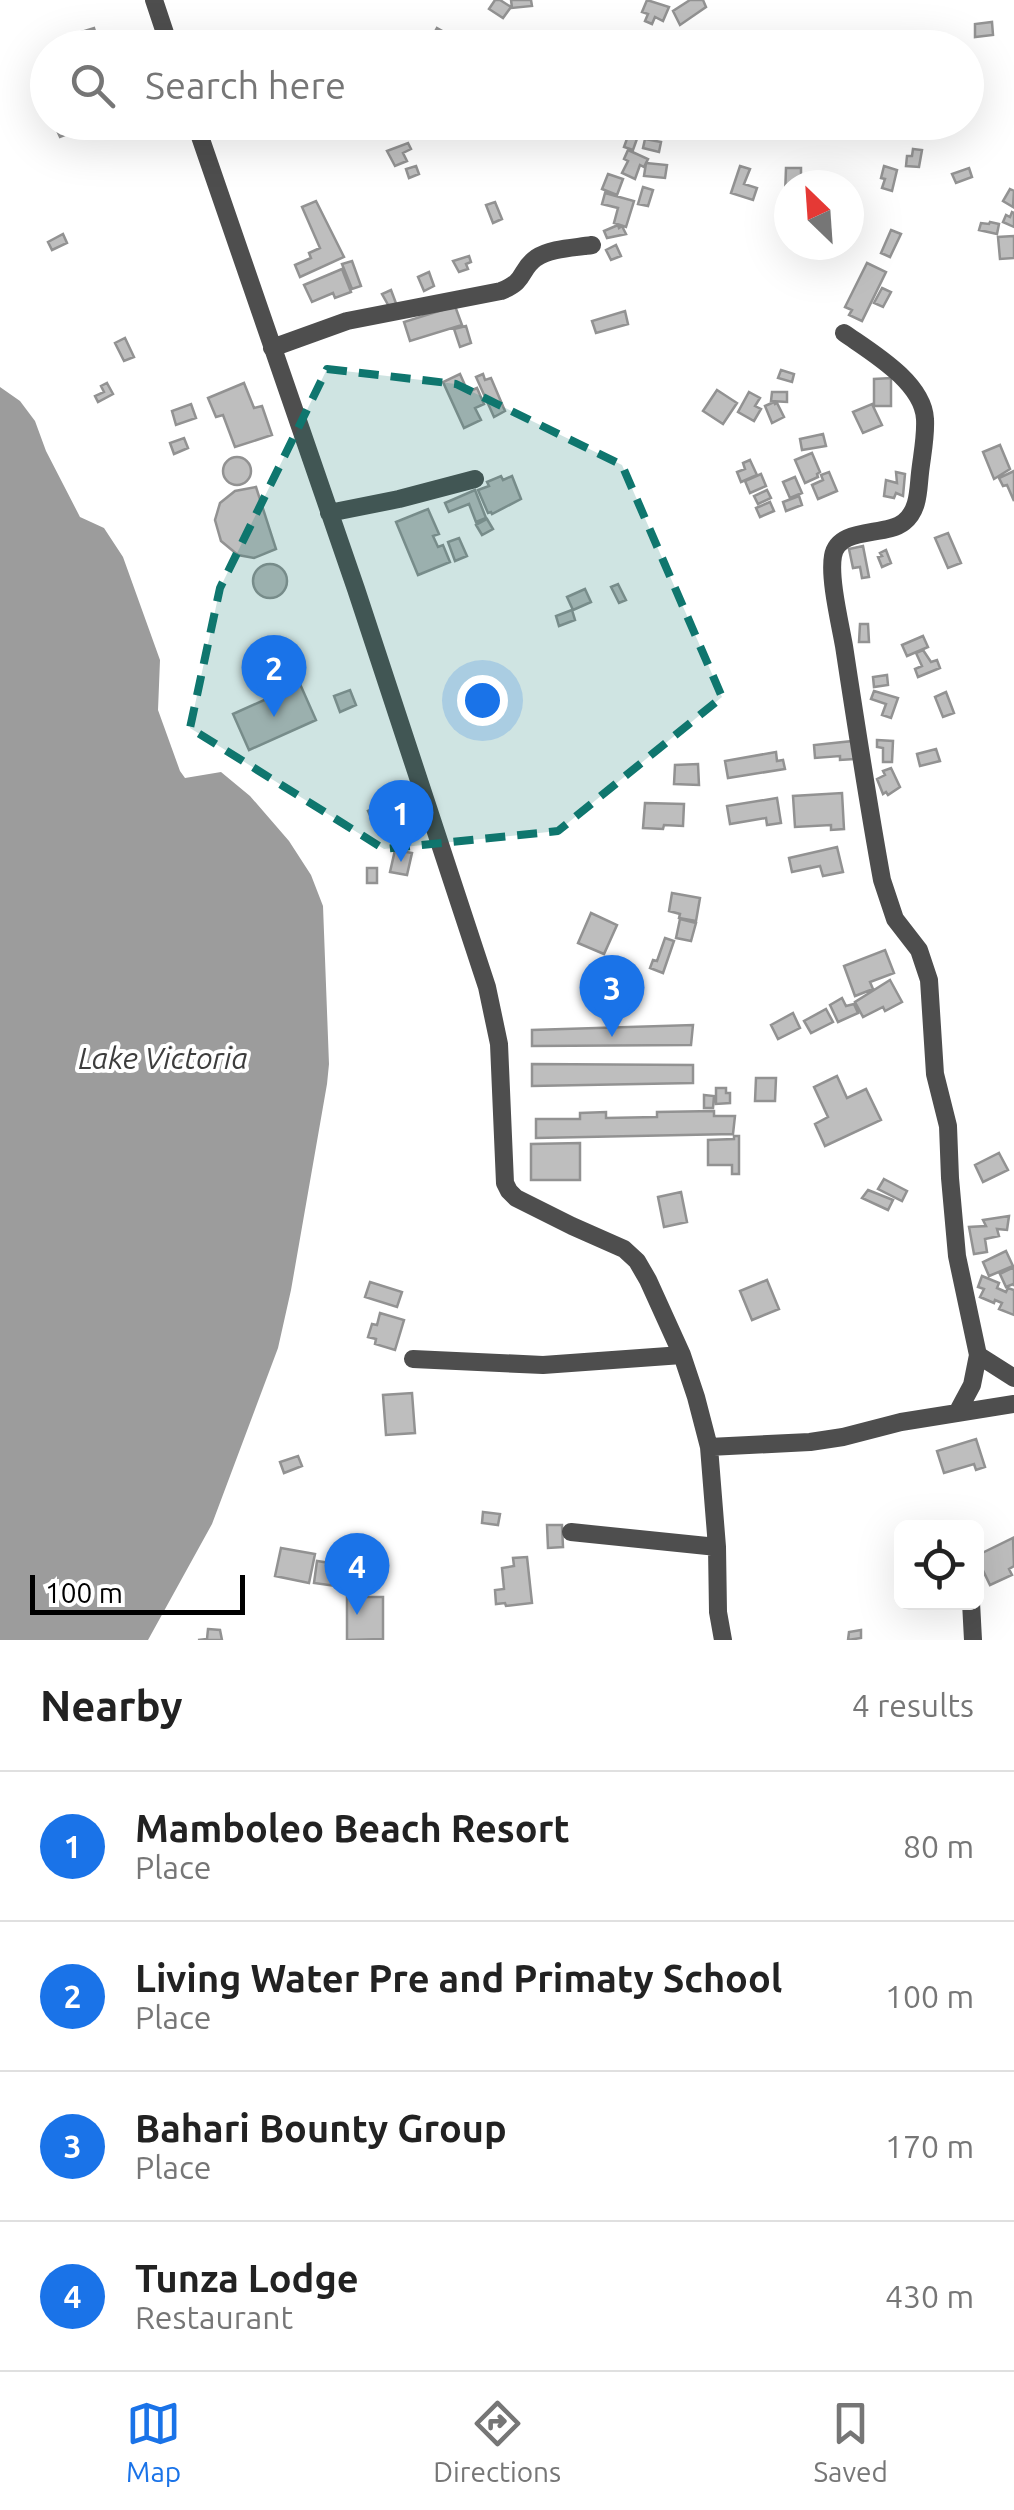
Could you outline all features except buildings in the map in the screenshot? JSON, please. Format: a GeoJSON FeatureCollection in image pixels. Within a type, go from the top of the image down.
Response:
{"type":"FeatureCollection","features":[{"type":"Feature","properties":{"kind":"street"},"geometry":{"type":"LineString","coordinates":[[154,0],[164,30]]}},
{"type":"Feature","properties":{"kind":"street"},"geometry":{"type":"LineString","coordinates":[[201,140],[487,987],[499,1044],[504,1163],[509,1192],[624,1250],[637,1262],[682,1355],[710,1447],[718,1612],[723,1640]]}},
{"type":"Feature","properties":{"kind":"street"},"geometry":{"type":"LineString","coordinates":[[272,348],[347,321],[501,291],[522,280],[536,258],[592,245]]}},
{"type":"Feature","properties":{"kind":"street"},"geometry":{"type":"LineString","coordinates":[[844,333],[907,383],[925,418],[918,498],[912,514],[900,526],[844,540],[832,556],[882,880],[894,920],[919,950],[929,980],[936,1074],[948,1126],[953,1224],[978,1355],[972,1385],[957,1412]]}},
{"type":"Feature","properties":{"kind":"street"},"geometry":{"type":"LineString","coordinates":[[329,513],[475,479]]}},
{"type":"Feature","properties":{"kind":"street"},"geometry":{"type":"LineString","coordinates":[[413,1359],[542,1364],[682,1355]]}},
{"type":"Feature","properties":{"kind":"street"},"geometry":{"type":"LineString","coordinates":[[978,1355],[1014,1378]]}},
{"type":"Feature","properties":{"kind":"street"},"geometry":{"type":"LineString","coordinates":[[710,1447],[843,1438],[901,1422],[1014,1404]]}},
{"type":"Feature","properties":{"kind":"street"},"geometry":{"type":"LineString","coordinates":[[571,1532],[716,1547]]}},
{"type":"Feature","properties":{"kind":"street"},"geometry":{"type":"LineString","coordinates":[[971,1610],[973,1640]]}},
{"type":"Feature","properties":{"kind":"highlighted area"},"geometry":{"type":"Polygon","coordinates":[[[327,369],[456,384],[622,465],[722,697],[558,831],[384,849],[190,728],[220,588],[327,369]]]}},
{"type":"Feature","properties":{"kind":"water","name":"Lake Victoria"},"geometry":{"type":"Polygon","coordinates":[[[0,387],[20,401],[35,421],[80,517],[104,528],[123,557],[160,660],[158,710],[180,771],[185,778],[221,772],[250,796],[289,841],[311,875],[323,906],[327,1084],[278,1348],[212,1524],[148,1640],[0,1640],[0,387]]]}},
{"type":"Feature","properties":{"kind":"place","name":"Living Water Pre and Primaty School"},"geometry":{"type":"Point","coordinates":[274,717]}},
{"type":"Feature","properties":{"kind":"place","name":"Mamboleo Beach Resort"},"geometry":{"type":"Point","coordinates":[401,862]}},
{"type":"Feature","properties":{"kind":"place","name":"Bahari Bounty Group"},"geometry":{"type":"Point","coordinates":[612,1037]}},
{"type":"Feature","properties":{"kind":"place","name":"Tunza Lodge"},"geometry":{"type":"Point","coordinates":[357,1615]}}]}
